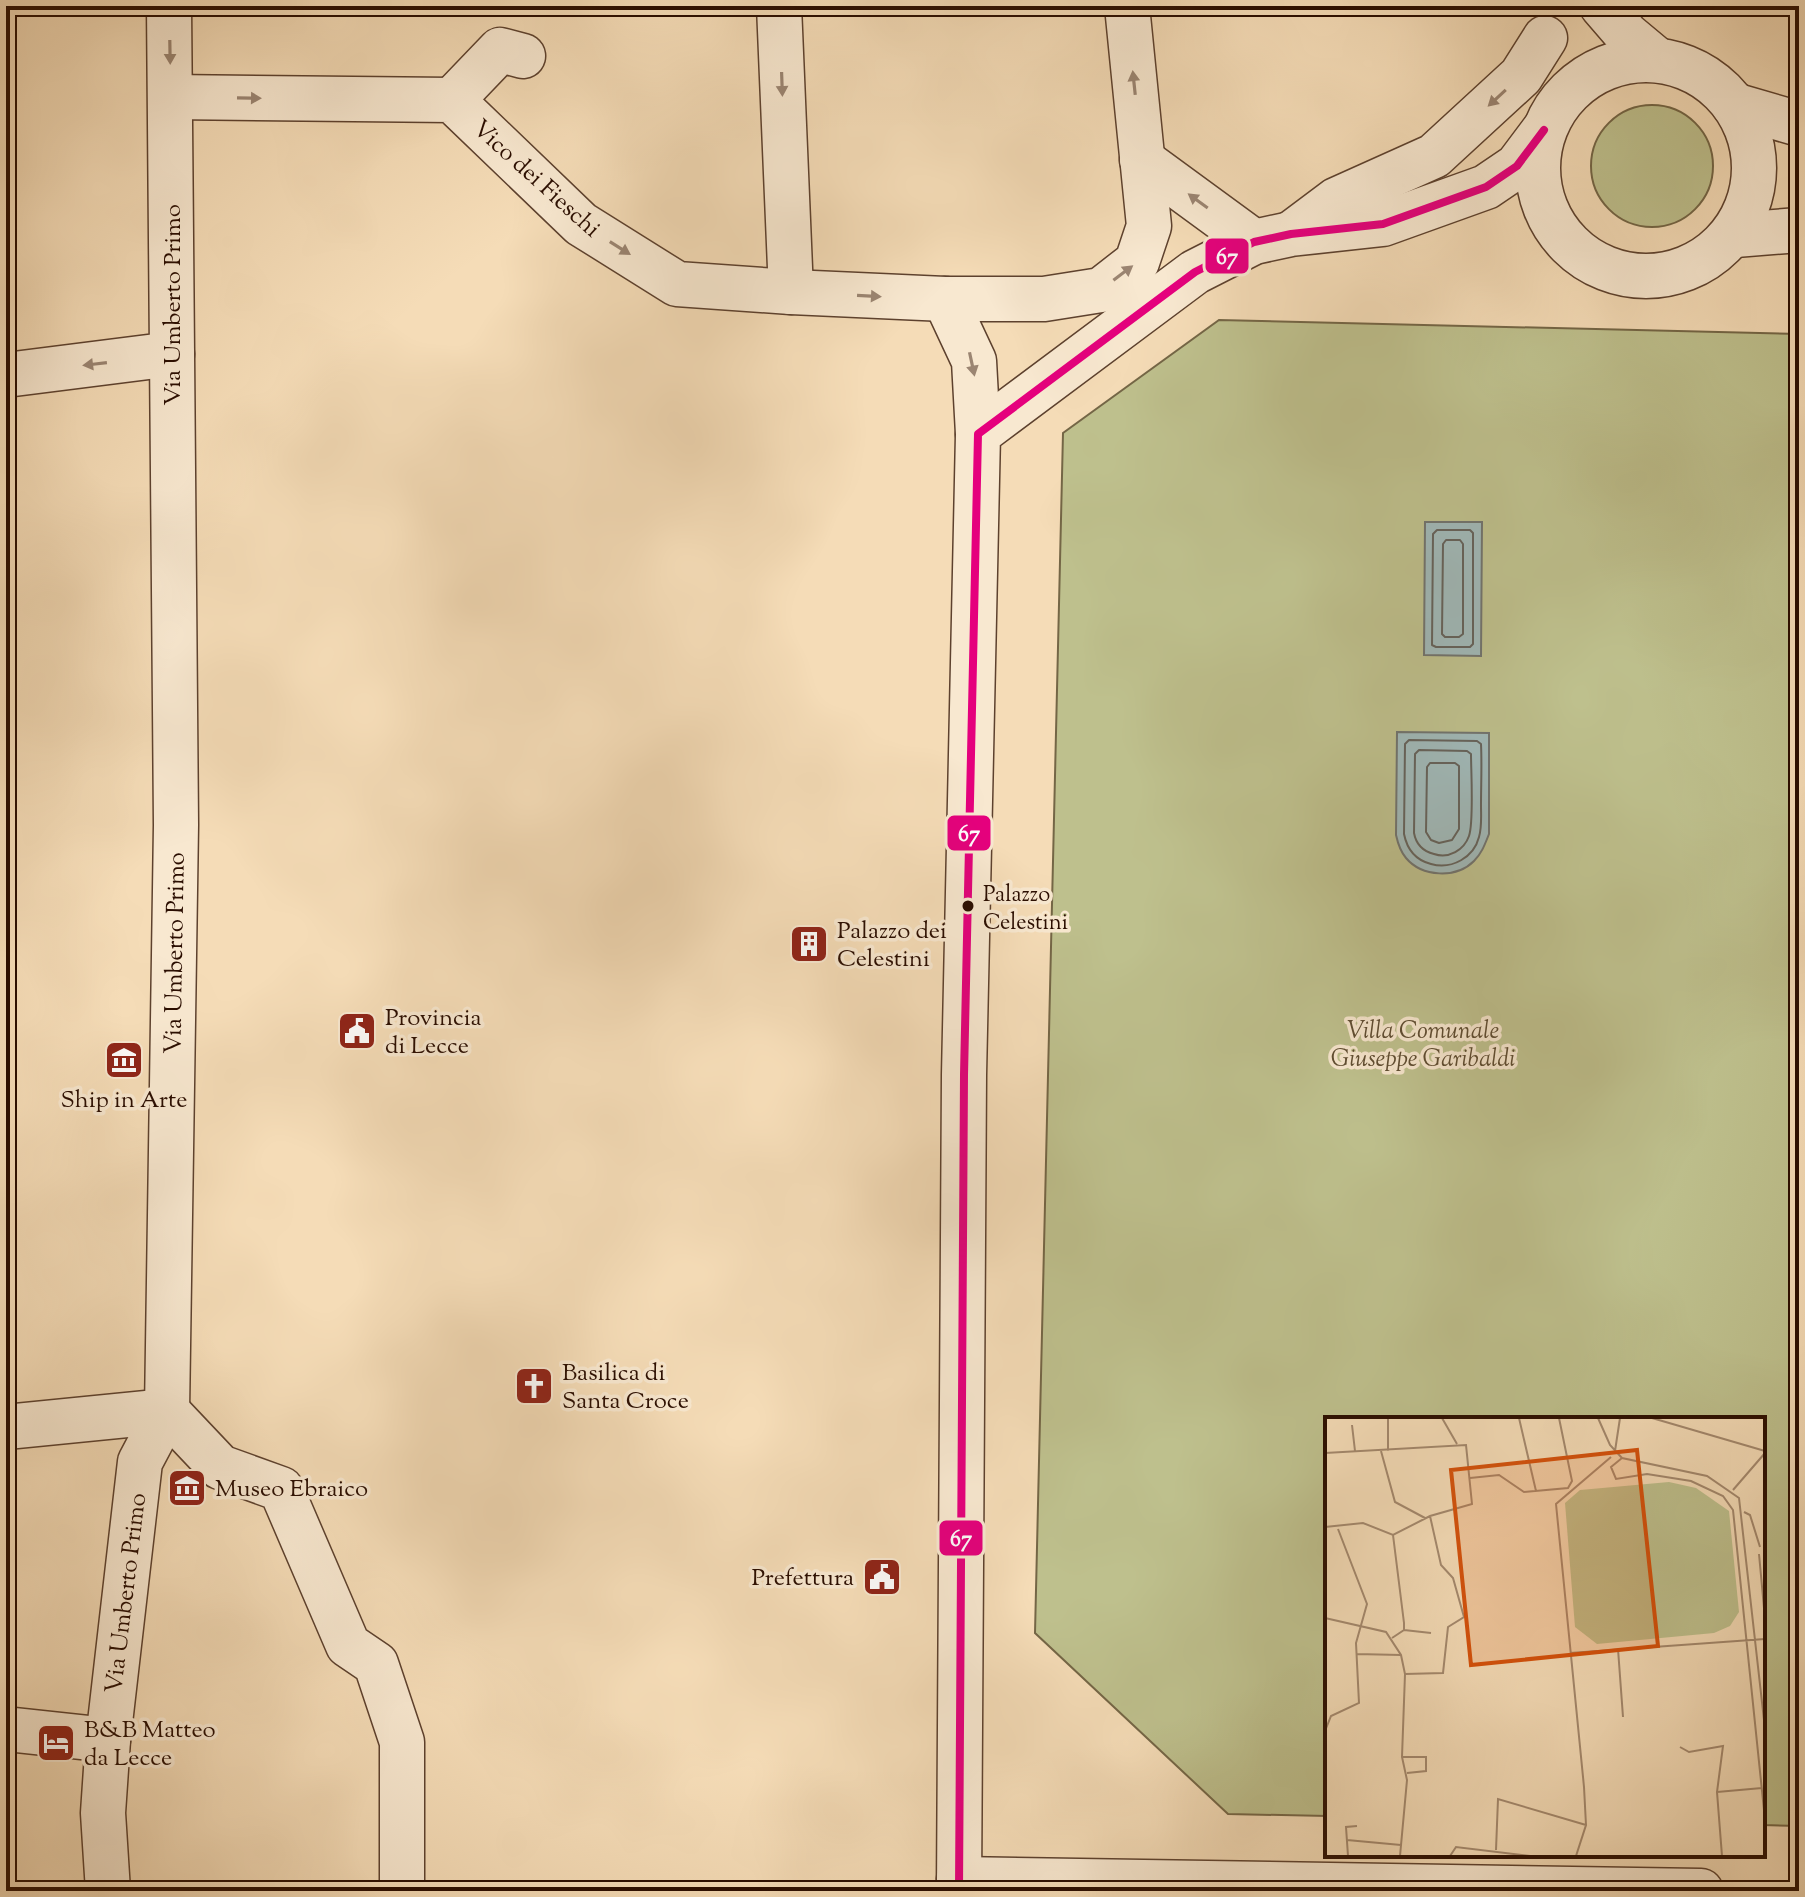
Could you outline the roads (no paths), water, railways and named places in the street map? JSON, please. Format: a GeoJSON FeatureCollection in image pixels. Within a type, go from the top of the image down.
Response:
{"type":"FeatureCollection","features":[{"type":"Feature","properties":{"kind":"street","name":"Via Umberto Primo"},"geometry":{"type":"LineString","coordinates":[[108,1891],[103,1813],[108,1740],[140,1462],[167,1411],[176,825],[169,6]]}},
{"type":"Feature","properties":{"kind":"street"},"geometry":{"type":"LineString","coordinates":[[779,6],[791,292]]}},
{"type":"Feature","properties":{"kind":"street"},"geometry":{"type":"LineString","coordinates":[[1127,6],[1142,160],[1272,238],[1383,224],[1486,187],[1517,166],[1550,118],[1576,85],[1601,69],[1628,61],[1657,60],[1687,68],[1713,83],[1734,105],[1749,135],[1754,170],[1748,203],[1735,235],[1710,260],[1679,273],[1645,276],[1609,269],[1580,253],[1557,228],[1542,198],[1537,164],[1550,118],[1545,22]]}},
{"type":"Feature","properties":{"kind":"street"},"geometry":{"type":"LineString","coordinates":[[1602,6],[1627,35],[1657,60]]}},
{"type":"Feature","properties":{"kind":"street"},"geometry":{"type":"LineString","coordinates":[[978,434],[1195,272],[1272,238],[1336,200],[1434,156],[1521,76],[1545,22]]}},
{"type":"Feature","properties":{"kind":"street"},"geometry":{"type":"LineString","coordinates":[[452,100],[500,50],[523,56]]}},
{"type":"Feature","properties":{"kind":"street","name":"Vico dei Fieschi"},"geometry":{"type":"LineString","coordinates":[[171,97],[452,100],[581,224],[677,284],[791,292],[945,299],[1044,299],[1101,290],[1137,262],[1149,226],[1142,160]]}},
{"type":"Feature","properties":{"kind":"street"},"geometry":{"type":"LineString","coordinates":[[1734,105],[1799,124]]}},
{"type":"Feature","properties":{"kind":"street"},"geometry":{"type":"LineString","coordinates":[[1735,235],[1799,230]]}},
{"type":"Feature","properties":{"kind":"street"},"geometry":{"type":"LineString","coordinates":[[945,299],[974,361],[978,434],[965,1060],[959,1885],[1358,1885],[1421,1889],[1701,1891]]}},
{"type":"Feature","properties":{"kind":"street"},"geometry":{"type":"LineString","coordinates":[[6,375],[172,354]]}},
{"type":"Feature","properties":{"kind":"street"},"geometry":{"type":"LineString","coordinates":[[6,1427],[167,1411],[220,1467],[281,1489],[348,1645],[376,1664],[402,1742],[402,1891]]}},
{"type":"Feature","properties":{"kind":"street"},"geometry":{"type":"LineString","coordinates":[[6,1729],[108,1740]]}},
{"type":"Feature","properties":{"kind":"water"},"geometry":{"type":"Polygon","coordinates":[[[1425,522],[1482,522],[1481,656],[1424,655],[1425,522]]]}},
{"type":"Feature","properties":{"kind":"water"},"geometry":{"type":"Polygon","coordinates":[[[1397,732],[1489,733],[1489,834],[1479,855],[1467,867],[1449,873],[1430,872],[1413,864],[1401,850],[1396,835],[1397,732]]]}},
{"type":"Feature","properties":{"kind":"place","name":"Palazzo Celestini"},"geometry":{"type":"Point","coordinates":[968,906]}},
{"type":"Feature","properties":{"kind":"place","name":"Palazzo dei Celestini"},"geometry":{"type":"Point","coordinates":[809,944]}},
{"type":"Feature","properties":{"kind":"place","name":"Provincia di Lecce"},"geometry":{"type":"Point","coordinates":[357,1031]}},
{"type":"Feature","properties":{"kind":"place","name":"Ship in Arte"},"geometry":{"type":"Point","coordinates":[124,1060]}},
{"type":"Feature","properties":{"kind":"place","name":"Basilica di Santa Croce"},"geometry":{"type":"Point","coordinates":[534,1386]}},
{"type":"Feature","properties":{"kind":"place","name":"Museo Ebraico"},"geometry":{"type":"Point","coordinates":[187,1488]}},
{"type":"Feature","properties":{"kind":"place","name":"Prefettura"},"geometry":{"type":"Point","coordinates":[882,1577]}},
{"type":"Feature","properties":{"kind":"place","name":"B&B Matteo da Lecce"},"geometry":{"type":"Point","coordinates":[56,1743]}},
{"type":"Feature","properties":{"kind":"park label","name":"Villa Comunale Giuseppe Garibaldi"},"geometry":{"type":"Point","coordinates":[1423,1044]}}]}
